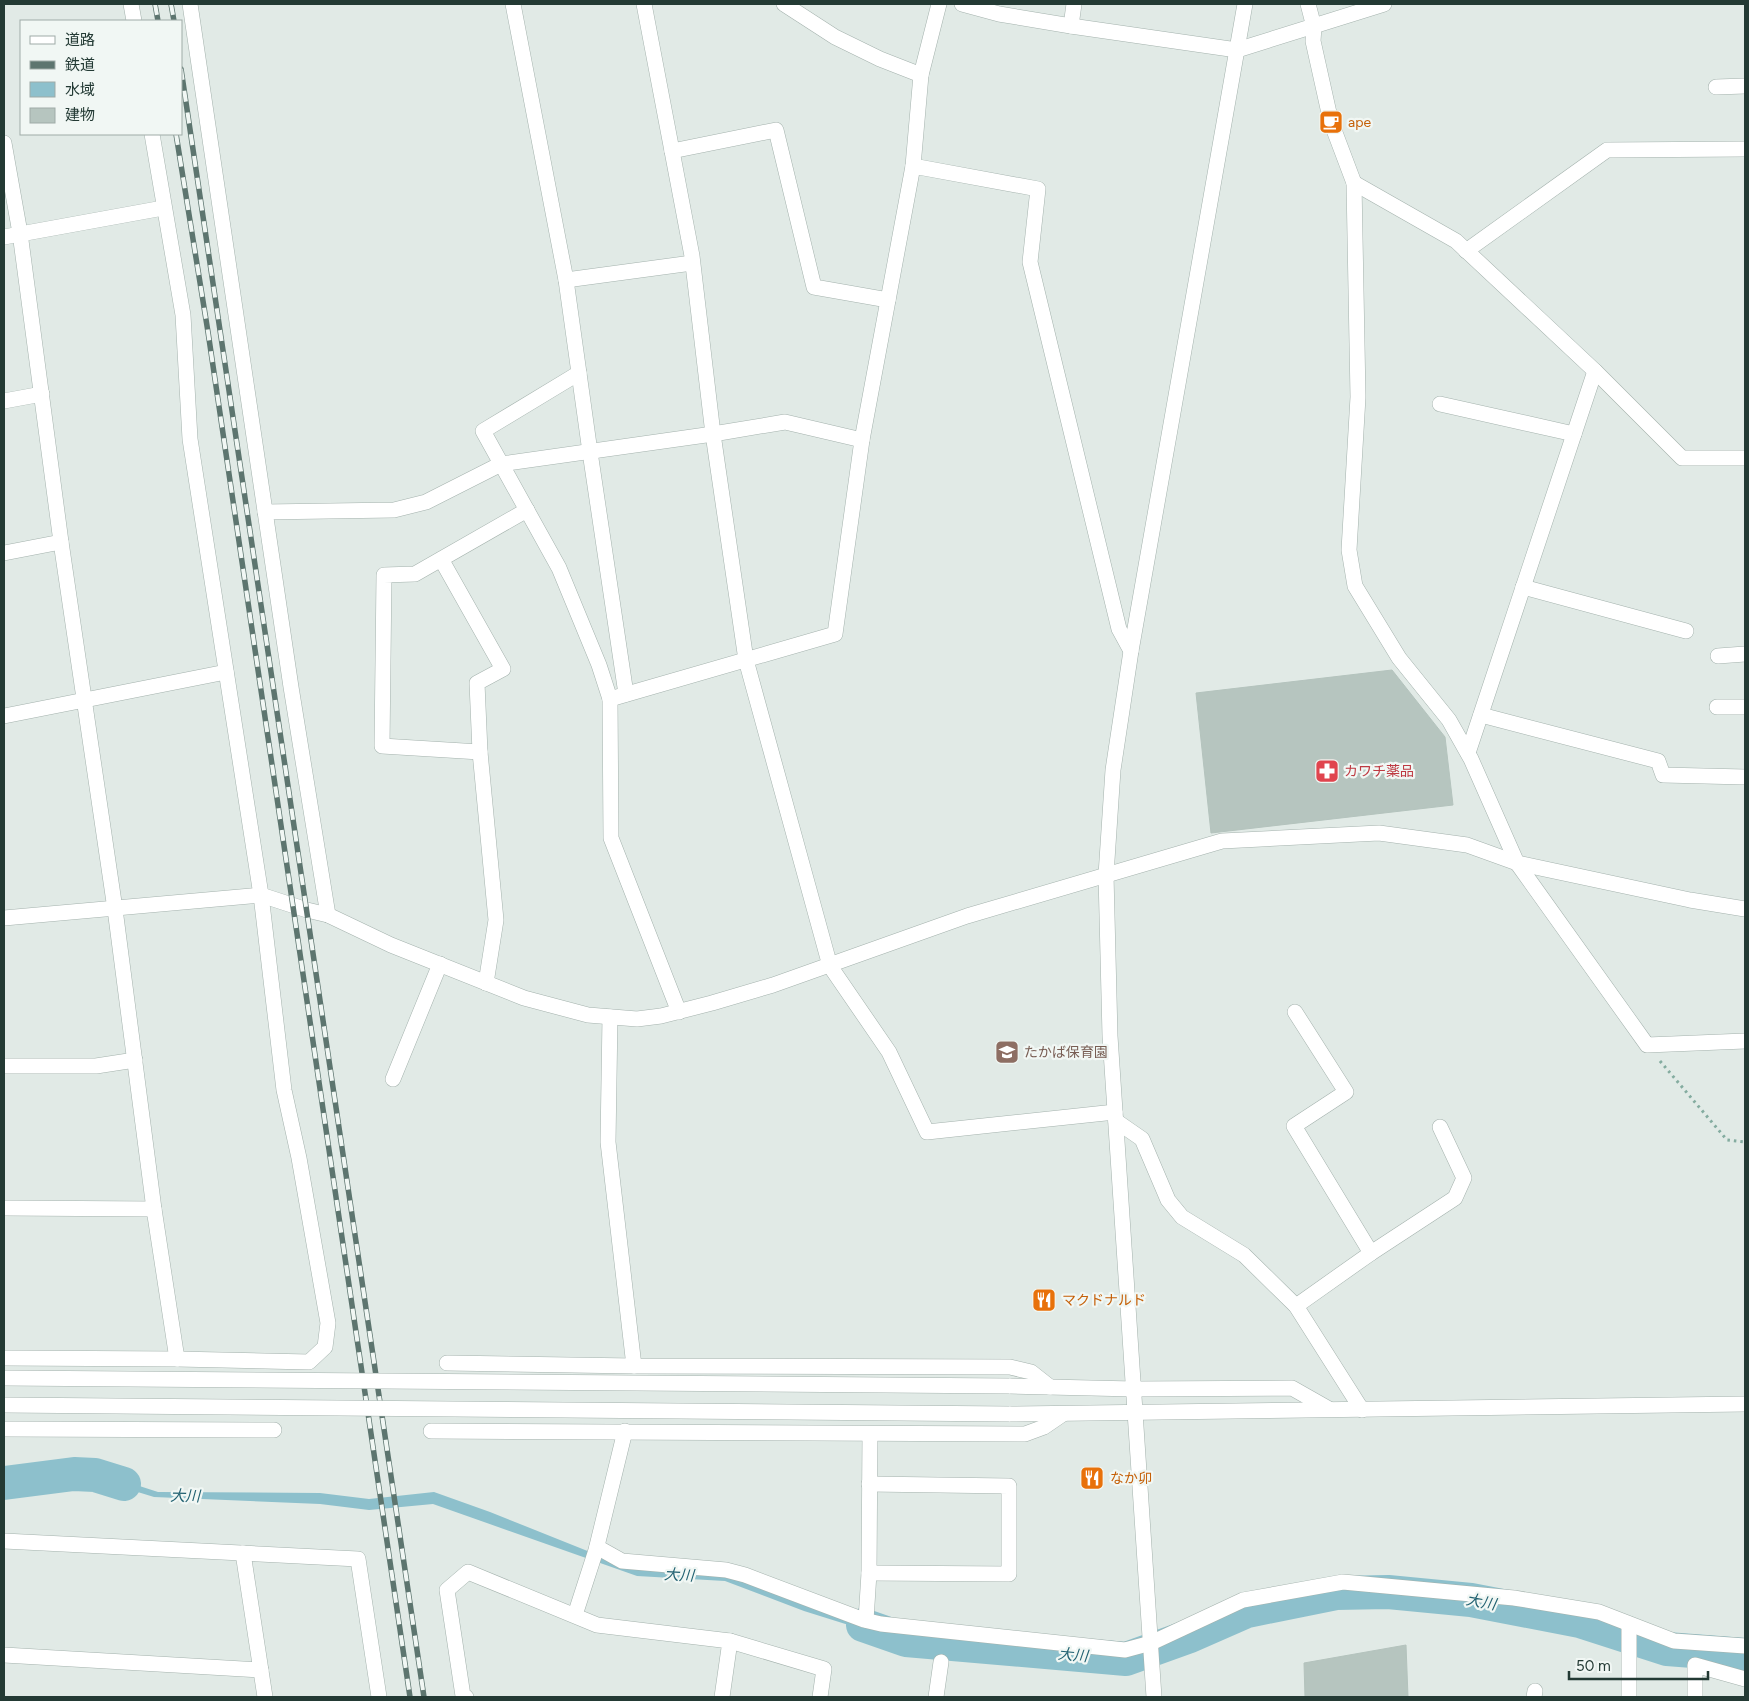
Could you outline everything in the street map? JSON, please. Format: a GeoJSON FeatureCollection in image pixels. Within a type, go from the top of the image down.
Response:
{"type":"FeatureCollection","features":[{"type":"Feature","properties":{"kind":"street"},"geometry":{"type":"LineString","coordinates":[[131,4],[134,20]]}},
{"type":"Feature","properties":{"kind":"street"},"geometry":{"type":"LineString","coordinates":[[190,4],[291,687],[328,915]]}},
{"type":"Feature","properties":{"kind":"street"},"geometry":{"type":"LineString","coordinates":[[512,4],[566,280],[626,694]]}},
{"type":"Feature","properties":{"kind":"street"},"geometry":{"type":"LineString","coordinates":[[644,4],[692,263],[713,434],[746,660],[830,966],[889,1052],[927,1132],[1115,1116],[1142,1139],[1168,1200],[1182,1217],[1244,1255],[1296,1306],[1362,1410]]}},
{"type":"Feature","properties":{"kind":"street"},"geometry":{"type":"LineString","coordinates":[[784,4],[834,37],[880,59],[921,75]]}},
{"type":"Feature","properties":{"kind":"street"},"geometry":{"type":"LineString","coordinates":[[610,699],[835,634],[862,440],[913,166],[921,75],[939,4]]}},
{"type":"Feature","properties":{"kind":"street"},"geometry":{"type":"LineString","coordinates":[[962,4],[999,14],[1237,50],[1384,4]]}},
{"type":"Feature","properties":{"kind":"street"},"geometry":{"type":"LineString","coordinates":[[1071,26],[1074,4]]}},
{"type":"Feature","properties":{"kind":"street"},"geometry":{"type":"LineString","coordinates":[[1154,1697],[1110,1036],[1106,875],[1113,770],[1131,651],[1245,4]]}},
{"type":"Feature","properties":{"kind":"street"},"geometry":{"type":"LineString","coordinates":[[1308,4],[1314,27],[1313,41],[1331,122],[1354,183],[1358,398],[1349,550],[1355,586],[1399,658],[1449,720],[1468,753],[1517,863],[1646,1045],[1745,1041]]}},
{"type":"Feature","properties":{"kind":"street"},"geometry":{"type":"LineString","coordinates":[[1716,87],[1745,86]]}},
{"type":"Feature","properties":{"kind":"street"},"geometry":{"type":"LineString","coordinates":[[672,151],[776,130],[814,287],[888,300]]}},
{"type":"Feature","properties":{"kind":"street"},"geometry":{"type":"LineString","coordinates":[[4,1358],[309,1362],[325,1347],[328,1323],[299,1158],[284,1090],[260,895],[190,439],[183,315],[163,208],[152,135]]}},
{"type":"Feature","properties":{"kind":"street"},"geometry":{"type":"LineString","coordinates":[[4,143],[20,233],[61,542],[115,909],[154,1208],[177,1359]]}},
{"type":"Feature","properties":{"kind":"street"},"geometry":{"type":"LineString","coordinates":[[1466,251],[1607,150],[1745,149]]}},
{"type":"Feature","properties":{"kind":"street"},"geometry":{"type":"LineString","coordinates":[[913,166],[1038,189],[1030,262],[1120,629],[1131,651]]}},
{"type":"Feature","properties":{"kind":"street"},"geometry":{"type":"LineString","coordinates":[[1354,183],[1456,241],[1595,371],[1682,458],[1745,458]]}},
{"type":"Feature","properties":{"kind":"street"},"geometry":{"type":"LineString","coordinates":[[4,237],[163,208]]}},
{"type":"Feature","properties":{"kind":"street"},"geometry":{"type":"LineString","coordinates":[[566,280],[692,263]]}},
{"type":"Feature","properties":{"kind":"street"},"geometry":{"type":"LineString","coordinates":[[1468,753],[1595,371]]}},
{"type":"Feature","properties":{"kind":"street"},"geometry":{"type":"LineString","coordinates":[[579,374],[483,431],[559,568],[599,665],[610,699],[611,838],[679,1012]]}},
{"type":"Feature","properties":{"kind":"street"},"geometry":{"type":"LineString","coordinates":[[4,401],[42,394]]}},
{"type":"Feature","properties":{"kind":"street"},"geometry":{"type":"LineString","coordinates":[[1440,404],[1574,434]]}},
{"type":"Feature","properties":{"kind":"street"},"geometry":{"type":"LineString","coordinates":[[265,512],[394,510],[426,502],[502,464],[785,422],[862,440]]}},
{"type":"Feature","properties":{"kind":"street"},"geometry":{"type":"LineString","coordinates":[[480,752],[382,746],[384,575],[415,574],[527,510]]}},
{"type":"Feature","properties":{"kind":"street"},"geometry":{"type":"LineString","coordinates":[[4,553],[61,542]]}},
{"type":"Feature","properties":{"kind":"street"},"geometry":{"type":"LineString","coordinates":[[441,559],[502,669],[477,683],[480,752],[496,920],[486,983]]}},
{"type":"Feature","properties":{"kind":"street"},"geometry":{"type":"LineString","coordinates":[[1523,587],[1686,632]]}},
{"type":"Feature","properties":{"kind":"street"},"geometry":{"type":"LineString","coordinates":[[1718,656],[1745,654]]}},
{"type":"Feature","properties":{"kind":"street"},"geometry":{"type":"LineString","coordinates":[[4,716],[226,672]]}},
{"type":"Feature","properties":{"kind":"street"},"geometry":{"type":"LineString","coordinates":[[1717,707],[1745,707]]}},
{"type":"Feature","properties":{"kind":"street"},"geometry":{"type":"LineString","coordinates":[[1481,714],[1658,761],[1663,775],[1745,777]]}},
{"type":"Feature","properties":{"kind":"street"},"geometry":{"type":"LineString","coordinates":[[4,918],[260,895],[328,915],[391,944],[524,998],[588,1015],[638,1020],[679,1012],[764,988],[967,916],[1222,841],[1379,833],[1467,845],[1517,863],[1745,910]]}},
{"type":"Feature","properties":{"kind":"street"},"geometry":{"type":"LineString","coordinates":[[393,1079],[440,964]]}},
{"type":"Feature","properties":{"kind":"street"},"geometry":{"type":"LineString","coordinates":[[1295,1012],[1346,1092],[1294,1126],[1371,1253]]}},
{"type":"Feature","properties":{"kind":"street"},"geometry":{"type":"LineString","coordinates":[[610,1017],[608,1142],[634,1366]]}},
{"type":"Feature","properties":{"kind":"street"},"geometry":{"type":"LineString","coordinates":[[4,1066],[96,1066],[135,1060]]}},
{"type":"Feature","properties":{"kind":"street"},"geometry":{"type":"LineString","coordinates":[[1296,1306],[1371,1253],[1455,1198],[1464,1178],[1440,1127]]}},
{"type":"Feature","properties":{"kind":"street"},"geometry":{"type":"LineString","coordinates":[[4,1208],[154,1208]]}},
{"type":"Feature","properties":{"kind":"street"},"geometry":{"type":"LineString","coordinates":[[447,1363],[634,1366],[1010,1367],[1031,1372],[1050,1387]]}},
{"type":"Feature","properties":{"kind":"street"},"geometry":{"type":"LineString","coordinates":[[4,1378],[1292,1388],[1330,1410]]}},
{"type":"Feature","properties":{"kind":"street"},"geometry":{"type":"LineString","coordinates":[[4,1405],[1063,1414],[1135,1411],[1362,1410],[1745,1404]]}},
{"type":"Feature","properties":{"kind":"street"},"geometry":{"type":"LineString","coordinates":[[431,1431],[1025,1434],[1044,1427],[1063,1414]]}},
{"type":"Feature","properties":{"kind":"street"},"geometry":{"type":"LineString","coordinates":[[4,1429],[274,1430]]}},
{"type":"Feature","properties":{"kind":"street"},"geometry":{"type":"LineString","coordinates":[[575,1615],[595,1553],[625,1431]]}},
{"type":"Feature","properties":{"kind":"street"},"geometry":{"type":"LineString","coordinates":[[866,1620],[869,1573],[870,1434]]}},
{"type":"Feature","properties":{"kind":"street"},"geometry":{"type":"LineString","coordinates":[[869,1484],[1010,1486],[1009,1574],[869,1573]]}},
{"type":"Feature","properties":{"kind":"street"},"geometry":{"type":"LineString","coordinates":[[4,1540],[358,1559],[379,1697]]}},
{"type":"Feature","properties":{"kind":"street"},"geometry":{"type":"LineString","coordinates":[[595,1553],[622,1561],[726,1570],[745,1575],[881,1624],[1126,1650],[1151,1643],[1243,1600],[1343,1582],[1514,1598],[1599,1612],[1674,1641],[1745,1646]]}},
{"type":"Feature","properties":{"kind":"street"},"geometry":{"type":"LineString","coordinates":[[243,1554],[265,1697]]}},
{"type":"Feature","properties":{"kind":"street"},"geometry":{"type":"LineString","coordinates":[[466,1697],[463,1696],[447,1590],[468,1572],[598,1625],[730,1641],[824,1669],[820,1697]]}},
{"type":"Feature","properties":{"kind":"street"},"geometry":{"type":"LineString","coordinates":[[1628,1697],[1629,1624]]}},
{"type":"Feature","properties":{"kind":"street"},"geometry":{"type":"LineString","coordinates":[[722,1697],[730,1641]]}},
{"type":"Feature","properties":{"kind":"street"},"geometry":{"type":"LineString","coordinates":[[4,1655],[261,1670]]}},
{"type":"Feature","properties":{"kind":"street"},"geometry":{"type":"LineString","coordinates":[[936,1697],[941,1662]]}},
{"type":"Feature","properties":{"kind":"street"},"geometry":{"type":"LineString","coordinates":[[1695,1697],[1695,1665],[1745,1679]]}},
{"type":"Feature","properties":{"kind":"path"},"geometry":{"type":"LineString","coordinates":[[1646,1045],[1727,1140],[1745,1142]]}},
{"type":"Feature","properties":{"kind":"water"},"geometry":{"type":"Polygon","coordinates":[[[93,1471],[158,1492],[320,1493],[369,1499],[434,1492],[490,1512],[630,1568],[725,1575],[908,1638],[906,1643],[804,1611],[725,1581],[637,1576],[433,1504],[369,1510],[320,1504],[154,1497],[92,1478],[80,1477],[80,1472],[93,1471]]]}},
{"type":"Feature","properties":{"kind":"building","name":"カワチ薬品"},"geometry":{"type":"Polygon","coordinates":[[[1392,670],[1445,737],[1453,805],[1211,833],[1196,693],[1392,670]]]}},
{"type":"Feature","properties":{"kind":"building"},"geometry":{"type":"Polygon","coordinates":[[[1406,1645],[1408,1697],[1305,1697],[1304,1663],[1406,1645]]]}},
{"type":"Feature","properties":{"kind":"waterway","name":"大川"},"geometry":{"type":"LineString","coordinates":[[4,1483],[74,1474],[95,1475],[124,1484]]}},
{"type":"Feature","properties":{"kind":"waterway","name":"大川"},"geometry":{"type":"LineString","coordinates":[[863,1625],[906,1640],[1126,1659],[1190,1636],[1247,1611],[1336,1593],[1388,1592],[1471,1600],[1580,1621],[1667,1649],[1745,1655]]}},
{"type":"Feature","properties":{"kind":"railway"},"geometry":{"type":"LineString","coordinates":[[155,4],[158,20]]}},
{"type":"Feature","properties":{"kind":"railway"},"geometry":{"type":"LineString","coordinates":[[171,4],[174,20]]}},
{"type":"Feature","properties":{"kind":"railway"},"geometry":{"type":"LineString","coordinates":[[182,76],[424,1697]]}},
{"type":"Feature","properties":{"kind":"railway"},"geometry":{"type":"LineString","coordinates":[[176,135],[208,332],[410,1697]]}},
{"type":"Feature","properties":{"kind":"place","name":"ape"},"geometry":{"type":"Point","coordinates":[1331,122]}},
{"type":"Feature","properties":{"kind":"place","name":"カワチ薬品"},"geometry":{"type":"Point","coordinates":[1327,771]}},
{"type":"Feature","properties":{"kind":"place","name":"たかば保育園"},"geometry":{"type":"Point","coordinates":[1007,1052]}},
{"type":"Feature","properties":{"kind":"place","name":"マクドナルド"},"geometry":{"type":"Point","coordinates":[1044,1300]}},
{"type":"Feature","properties":{"kind":"place","name":"なか卯"},"geometry":{"type":"Point","coordinates":[1092,1478]}}]}
